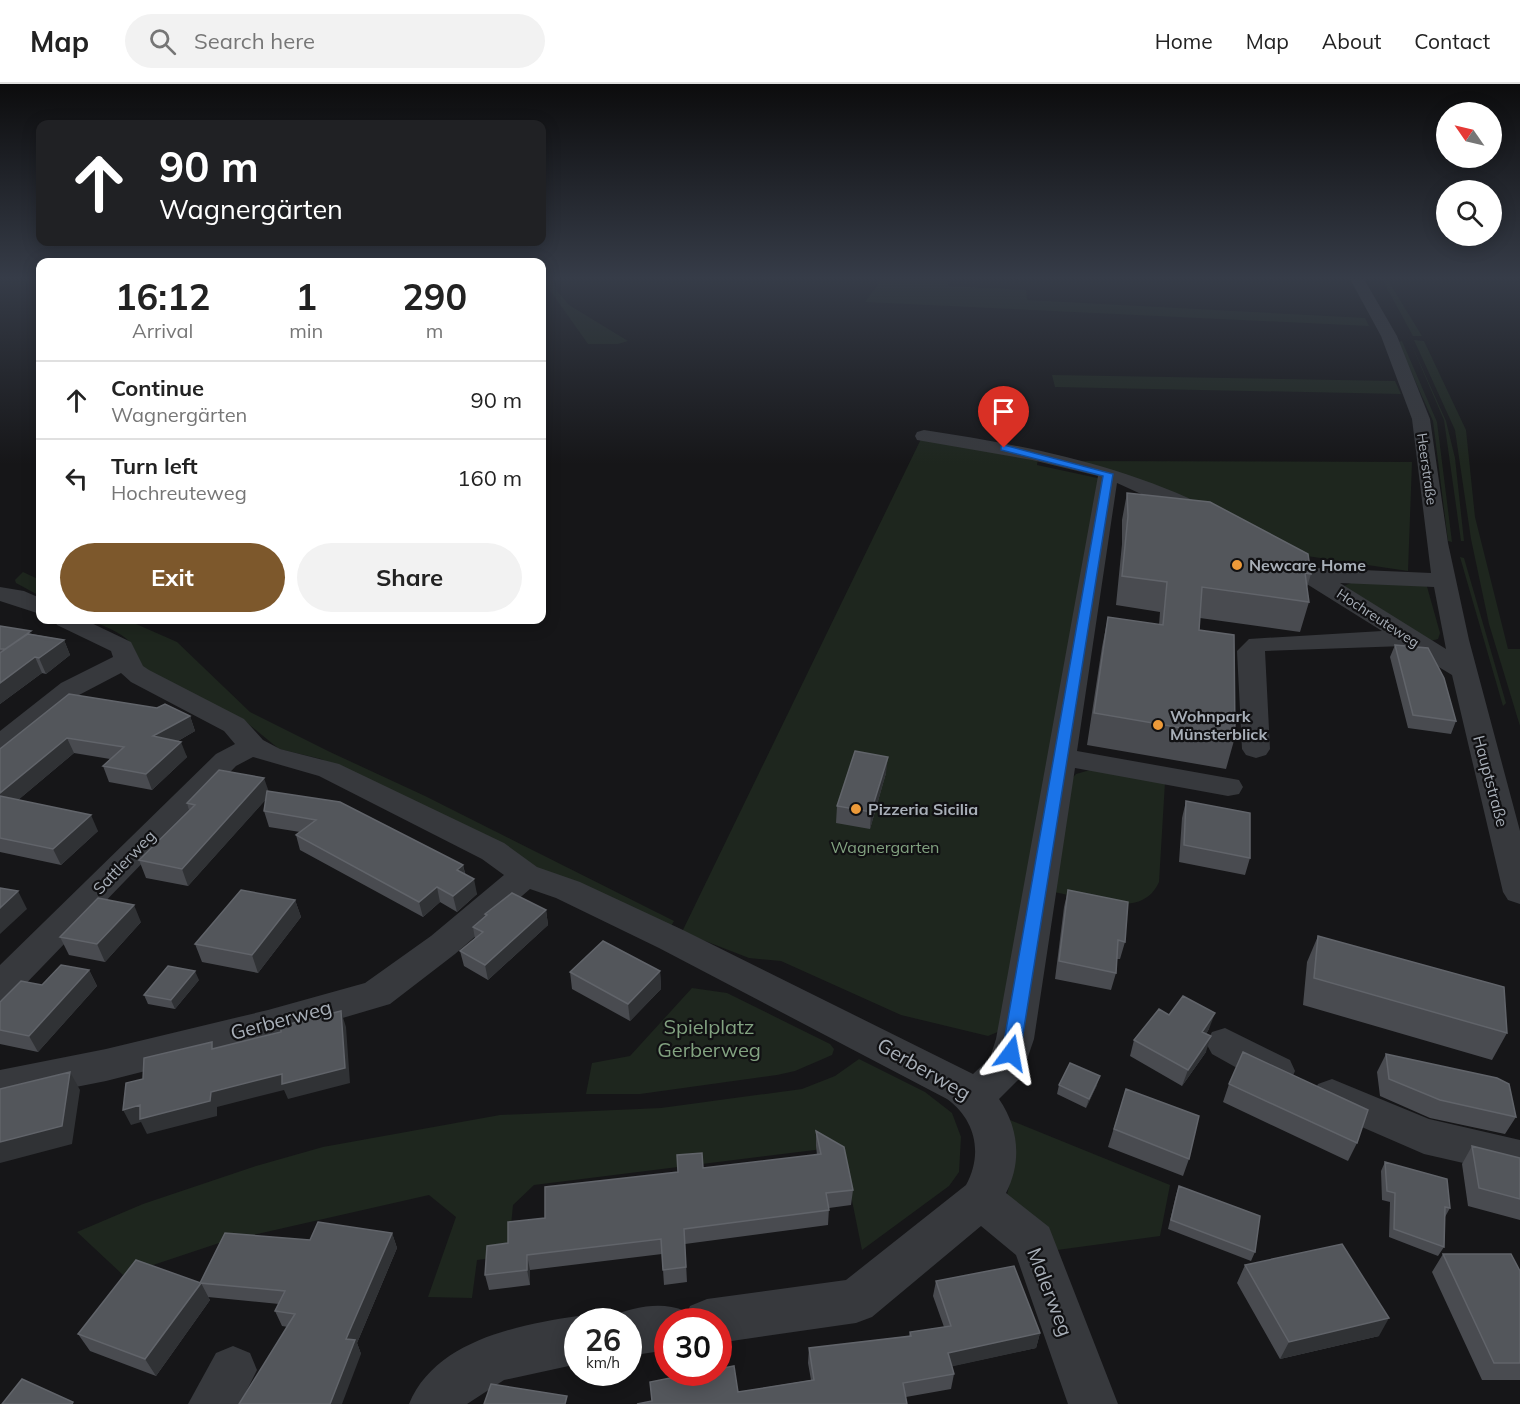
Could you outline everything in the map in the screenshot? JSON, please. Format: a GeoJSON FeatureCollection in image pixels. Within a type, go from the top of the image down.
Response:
{"type":"FeatureCollection","features":[{"type":"Feature","properties":{"kind":"street","name":"Heerstraße"},"geometry":{"type":"LineString","coordinates":[[1391,341],[1421,419],[1443,580],[1462,670]]}},
{"type":"Feature","properties":{"kind":"street"},"geometry":{"type":"LineString","coordinates":[[924,436],[1016,450],[1108,474],[1150,489],[1224,525]]}},
{"type":"Feature","properties":{"kind":"street"},"geometry":{"type":"LineString","coordinates":[[975,1097],[1007,1066],[1015,1039],[1108,474]]}},
{"type":"Feature","properties":{"kind":"street","name":"Hochreuteweg"},"geometry":{"type":"LineString","coordinates":[[1263,547],[1314,575],[1406,638],[1462,670]]}},
{"type":"Feature","properties":{"kind":"street"},"geometry":{"type":"LineString","coordinates":[[1314,575],[1443,580]]}},
{"type":"Feature","properties":{"kind":"street"},"geometry":{"type":"LineString","coordinates":[[0,594],[16,596],[36,605]]}},
{"type":"Feature","properties":{"kind":"street","name":"Gerberweg"},"geometry":{"type":"LineString","coordinates":[[75,624],[122,646],[132,670],[234,725],[254,746],[286,760],[329,770],[493,851],[525,875],[568,890],[763,984],[961,1087],[975,1097],[991,1121],[996,1146],[995,1173],[981,1199],[856,1301],[732,1318]]}},
{"type":"Feature","properties":{"kind":"street"},"geometry":{"type":"LineString","coordinates":[[1256,749],[1250,651],[1258,644],[1406,638]]}},
{"type":"Feature","properties":{"kind":"street"},"geometry":{"type":"LineString","coordinates":[[0,745],[70,689],[129,659]]}},
{"type":"Feature","properties":{"kind":"street","name":"Hauptstraße"},"geometry":{"type":"LineString","coordinates":[[1462,670],[1518,881]]}},
{"type":"Feature","properties":{"kind":"street","name":"Sattlerweg"},"geometry":{"type":"LineString","coordinates":[[0,987],[226,760],[254,746]]}},
{"type":"Feature","properties":{"kind":"street"},"geometry":{"type":"LineString","coordinates":[[1062,757],[1228,787]]}},
{"type":"Feature","properties":{"kind":"street","name":"Gerberweg"},"geometry":{"type":"LineString","coordinates":[[0,1086],[106,1065],[268,1025],[376,994],[443,945],[525,875]]}},
{"type":"Feature","properties":{"kind":"street"},"geometry":{"type":"LineString","coordinates":[[1225,1043],[1266,1066],[1424,1136],[1520,1158]]}},
{"type":"Feature","properties":{"kind":"street","name":"Malerweg"},"geometry":{"type":"LineString","coordinates":[[981,1199],[1033,1242],[1092,1404]]}},
{"type":"Feature","properties":{"kind":"street"},"geometry":{"type":"LineString","coordinates":[[434,1404],[444,1390],[474,1368],[514,1350],[564,1342]]}},
{"type":"Feature","properties":{"kind":"green space"},"geometry":{"type":"Polygon","coordinates":[[[586,341],[628,341],[618,344],[588,344],[586,341]]]}},
{"type":"Feature","properties":{"kind":"green space"},"geometry":{"type":"Polygon","coordinates":[[[1402,341],[1437,422],[1452,542],[1448,541],[1433,421],[1398,342],[1402,341]]]}},
{"type":"Feature","properties":{"kind":"green space"},"geometry":{"type":"Polygon","coordinates":[[[1410,341],[1446,421],[1455,458],[1464,541],[1461,541],[1444,420],[1410,341]]]}},
{"type":"Feature","properties":{"kind":"green space"},"geometry":{"type":"Polygon","coordinates":[[[1414,341],[1424,341],[1466,430],[1475,517],[1508,649],[1520,649],[1520,726],[1489,624],[1471,539],[1455,430],[1414,341]]]}},
{"type":"Feature","properties":{"kind":"green space"},"geometry":{"type":"Polygon","coordinates":[[[1052,375],[1395,381],[1401,394],[1055,387],[1052,375]]]}},
{"type":"Feature","properties":{"kind":"green space","name":"Wagnergarten"},"geometry":{"type":"Polygon","coordinates":[[[921,439],[1038,458],[1037,465],[1102,479],[1000,1031],[988,1036],[901,1015],[781,961],[749,958],[682,932],[921,439]]]}},
{"type":"Feature","properties":{"kind":"green space"},"geometry":{"type":"Polygon","coordinates":[[[1076,461],[1412,462],[1408,571],[1300,555],[1200,507],[1076,461]]]}},
{"type":"Feature","properties":{"kind":"green space"},"geometry":{"type":"Polygon","coordinates":[[[1460,557],[1464,558],[1506,703],[1503,706],[1460,557]]]}},
{"type":"Feature","properties":{"kind":"green space"},"geometry":{"type":"Polygon","coordinates":[[[23,572],[36,578],[36,594],[16,583],[15,580],[23,572]]]}},
{"type":"Feature","properties":{"kind":"green space"},"geometry":{"type":"Polygon","coordinates":[[[1351,583],[1426,583],[1440,633],[1438,639],[1431,641],[1344,586],[1351,583]]]}},
{"type":"Feature","properties":{"kind":"green space"},"geometry":{"type":"Polygon","coordinates":[[[99,624],[136,624],[177,642],[250,712],[425,796],[674,921],[671,926],[540,872],[499,845],[321,759],[279,749],[246,722],[150,674],[141,665],[130,642],[114,630],[99,624]]]}},
{"type":"Feature","properties":{"kind":"green space"},"geometry":{"type":"Polygon","coordinates":[[[1097,768],[1165,782],[1159,882],[1151,894],[1140,901],[1112,904],[1054,892],[1070,781],[1076,774],[1097,768]]]}},
{"type":"Feature","properties":{"kind":"green space","name":"Spielplatz Gerberweg"},"geometry":{"type":"Polygon","coordinates":[[[692,988],[727,993],[830,1044],[834,1049],[832,1055],[795,1071],[777,1075],[640,1094],[586,1094],[592,1063],[630,1056],[692,988]]]}},
{"type":"Feature","properties":{"kind":"green space"},"geometry":{"type":"Polygon","coordinates":[[[859,1059],[925,1092],[952,1113],[961,1137],[959,1172],[949,1186],[862,1250],[844,1161],[823,1149],[534,1185],[513,1205],[508,1256],[477,1260],[472,1298],[428,1297],[456,1217],[429,1195],[222,1242],[123,1275],[77,1232],[143,1204],[256,1166],[323,1147],[500,1115],[661,1108],[802,1089],[835,1076],[859,1059]]]}},
{"type":"Feature","properties":{"kind":"green space"},"geometry":{"type":"Polygon","coordinates":[[[995,1114],[1170,1185],[1160,1236],[1057,1250],[1007,1195],[1012,1172],[995,1114]]]}},
{"type":"Feature","properties":{"kind":"building"},"geometry":{"type":"Polygon","coordinates":[[[1127,493],[1210,502],[1308,554],[1311,574],[1305,573],[1309,602],[1202,587],[1199,630],[1234,635],[1235,737],[1094,713],[1108,617],[1163,625],[1167,582],[1122,576],[1128,516],[1127,493]]]}},
{"type":"Feature","properties":{"kind":"building"},"geometry":{"type":"Polygon","coordinates":[[[0,626],[31,631],[5,649],[0,649],[0,626]]]}},
{"type":"Feature","properties":{"kind":"building"},"geometry":{"type":"Polygon","coordinates":[[[28,634],[64,640],[39,658],[35,657],[0,683],[0,653],[28,634]]]}},
{"type":"Feature","properties":{"kind":"building"},"geometry":{"type":"Polygon","coordinates":[[[1395,645],[1428,648],[1444,678],[1456,721],[1413,715],[1395,645]]]}},
{"type":"Feature","properties":{"kind":"building"},"geometry":{"type":"Polygon","coordinates":[[[69,694],[157,708],[165,704],[190,716],[153,736],[181,742],[146,774],[103,766],[124,747],[67,738],[0,793],[0,749],[69,694]]]}},
{"type":"Feature","properties":{"kind":"building"},"geometry":{"type":"Polygon","coordinates":[[[855,751],[888,757],[871,812],[837,806],[855,751]]]}},
{"type":"Feature","properties":{"kind":"building"},"geometry":{"type":"Polygon","coordinates":[[[219,770],[264,778],[182,869],[139,860],[195,805],[187,803],[219,770]]]}},
{"type":"Feature","properties":{"kind":"building"},"geometry":{"type":"Polygon","coordinates":[[[267,791],[340,802],[463,865],[457,870],[474,879],[453,896],[437,887],[419,902],[296,835],[316,820],[264,811],[267,791]]]}},
{"type":"Feature","properties":{"kind":"building"},"geometry":{"type":"Polygon","coordinates":[[[0,796],[91,815],[53,849],[0,838],[0,796]]]}},
{"type":"Feature","properties":{"kind":"building"},"geometry":{"type":"Polygon","coordinates":[[[1186,801],[1250,813],[1250,858],[1184,845],[1186,801]]]}},
{"type":"Feature","properties":{"kind":"building"},"geometry":{"type":"Polygon","coordinates":[[[0,888],[18,891],[0,908],[0,888]]]}},
{"type":"Feature","properties":{"kind":"building"},"geometry":{"type":"Polygon","coordinates":[[[241,890],[295,900],[252,955],[195,944],[241,890]]]}},
{"type":"Feature","properties":{"kind":"building"},"geometry":{"type":"Polygon","coordinates":[[[1068,890],[1128,902],[1125,942],[1118,940],[1116,973],[1059,961],[1068,890]]]}},
{"type":"Feature","properties":{"kind":"building"},"geometry":{"type":"Polygon","coordinates":[[[512,893],[546,910],[485,965],[460,951],[483,932],[473,927],[487,915],[485,914],[512,893]]]}},
{"type":"Feature","properties":{"kind":"building"},"geometry":{"type":"Polygon","coordinates":[[[98,898],[134,905],[97,944],[60,937],[98,898]]]}},
{"type":"Feature","properties":{"kind":"building"},"geometry":{"type":"Polygon","coordinates":[[[1318,936],[1504,987],[1507,1033],[1314,978],[1318,936]]]}},
{"type":"Feature","properties":{"kind":"building"},"geometry":{"type":"Polygon","coordinates":[[[603,941],[660,971],[628,1004],[570,972],[603,941]]]}},
{"type":"Feature","properties":{"kind":"building"},"geometry":{"type":"Polygon","coordinates":[[[61,965],[89,970],[29,1036],[0,1030],[0,1002],[21,981],[42,985],[61,965]]]}},
{"type":"Feature","properties":{"kind":"building"},"geometry":{"type":"Polygon","coordinates":[[[168,966],[195,971],[171,1000],[144,995],[168,966]]]}},
{"type":"Feature","properties":{"kind":"building"},"geometry":{"type":"Polygon","coordinates":[[[1183,996],[1215,1013],[1202,1032],[1211,1036],[1188,1070],[1134,1040],[1159,1009],[1169,1015],[1183,996]]]}},
{"type":"Feature","properties":{"kind":"building"},"geometry":{"type":"Polygon","coordinates":[[[341,1011],[345,1068],[282,1084],[282,1074],[211,1092],[210,1101],[140,1119],[140,1105],[123,1110],[126,1083],[143,1079],[144,1058],[212,1042],[212,1049],[281,1032],[281,1026],[341,1011]]]}},
{"type":"Feature","properties":{"kind":"building"},"geometry":{"type":"Polygon","coordinates":[[[1243,1052],[1368,1110],[1357,1143],[1229,1084],[1243,1052]]]}},
{"type":"Feature","properties":{"kind":"building"},"geometry":{"type":"Polygon","coordinates":[[[1386,1054],[1497,1078],[1509,1084],[1516,1117],[1440,1100],[1389,1079],[1386,1054]]]}},
{"type":"Feature","properties":{"kind":"building"},"geometry":{"type":"Polygon","coordinates":[[[1070,1063],[1100,1076],[1089,1099],[1059,1085],[1070,1063]]]}},
{"type":"Feature","properties":{"kind":"building"},"geometry":{"type":"Polygon","coordinates":[[[70,1072],[62,1126],[0,1142],[0,1089],[70,1072]]]}},
{"type":"Feature","properties":{"kind":"building"},"geometry":{"type":"Polygon","coordinates":[[[1126,1089],[1199,1116],[1189,1159],[1114,1129],[1126,1089]]]}},
{"type":"Feature","properties":{"kind":"building"},"geometry":{"type":"Polygon","coordinates":[[[816,1131],[844,1147],[853,1190],[826,1193],[829,1210],[684,1229],[686,1267],[663,1270],[661,1239],[527,1255],[527,1270],[485,1275],[487,1246],[508,1243],[508,1222],[545,1218],[545,1187],[678,1172],[677,1155],[702,1153],[703,1168],[821,1154],[816,1131]]]}},
{"type":"Feature","properties":{"kind":"building"},"geometry":{"type":"Polygon","coordinates":[[[1472,1146],[1520,1158],[1520,1199],[1479,1188],[1472,1146]]]}},
{"type":"Feature","properties":{"kind":"building"},"geometry":{"type":"Polygon","coordinates":[[[1385,1162],[1447,1179],[1450,1208],[1445,1207],[1444,1247],[1394,1229],[1395,1193],[1387,1191],[1385,1162]]]}},
{"type":"Feature","properties":{"kind":"building"},"geometry":{"type":"Polygon","coordinates":[[[1179,1186],[1260,1216],[1255,1252],[1171,1220],[1179,1186]]]}},
{"type":"Feature","properties":{"kind":"building"},"geometry":{"type":"Polygon","coordinates":[[[318,1222],[392,1233],[346,1339],[355,1340],[330,1404],[239,1404],[295,1314],[275,1311],[285,1291],[200,1283],[225,1233],[310,1240],[318,1222]]]}},
{"type":"Feature","properties":{"kind":"building"},"geometry":{"type":"Polygon","coordinates":[[[1342,1244],[1389,1318],[1289,1342],[1245,1265],[1342,1244]]]}},
{"type":"Feature","properties":{"kind":"building"},"geometry":{"type":"Polygon","coordinates":[[[1443,1254],[1511,1254],[1520,1271],[1520,1363],[1494,1363],[1443,1254]]]}},
{"type":"Feature","properties":{"kind":"building"},"geometry":{"type":"Polygon","coordinates":[[[136,1260],[201,1283],[145,1359],[78,1334],[136,1260]]]}},
{"type":"Feature","properties":{"kind":"building"},"geometry":{"type":"Polygon","coordinates":[[[1014,1266],[1040,1333],[948,1353],[954,1374],[903,1383],[907,1404],[637,1404],[652,1401],[650,1382],[654,1381],[654,1386],[732,1386],[732,1366],[734,1366],[738,1392],[814,1380],[809,1348],[911,1336],[910,1332],[951,1326],[936,1281],[1014,1266]]]}},
{"type":"Feature","properties":{"kind":"building"},"geometry":{"type":"Polygon","coordinates":[[[22,1379],[73,1402],[72,1404],[2,1404],[22,1379]]]}},
{"type":"Feature","properties":{"kind":"building"},"geometry":{"type":"Polygon","coordinates":[[[491,1384],[567,1396],[565,1404],[484,1404],[491,1384]]]}},
{"type":"Feature","properties":{"kind":"place","name":"Newcare Home"},"geometry":{"type":"Point","coordinates":[1237,565]}},
{"type":"Feature","properties":{"kind":"place","name":"Wohnpark Münsterblick"},"geometry":{"type":"Point","coordinates":[1158,725]}},
{"type":"Feature","properties":{"kind":"place","name":"Pizzeria Sicilia"},"geometry":{"type":"Point","coordinates":[856,809]}},
{"type":"Feature","properties":{"kind":"route"},"geometry":{"type":"LineString","coordinates":[[1004,448],[1049,457],[1108,474],[1011,1053]]}}]}
